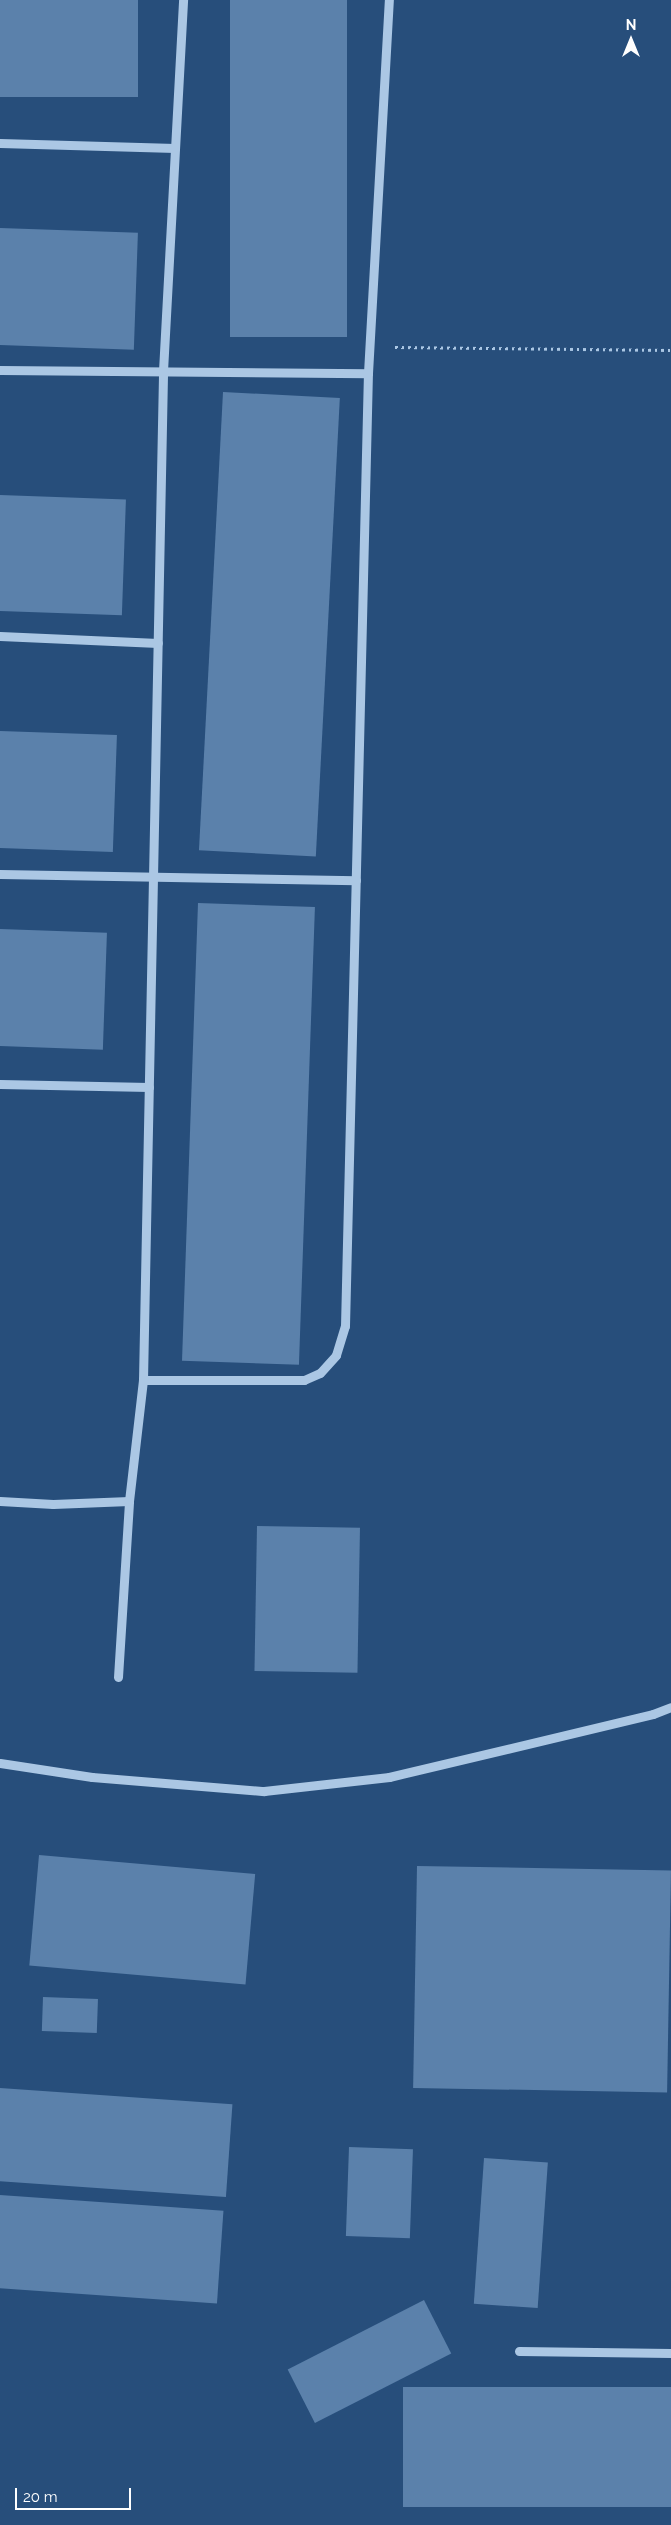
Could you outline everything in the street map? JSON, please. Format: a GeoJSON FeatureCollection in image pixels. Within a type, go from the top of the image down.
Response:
{"type":"FeatureCollection","features":[{"type":"Feature","properties":{"kind":"lane"},"geometry":{"type":"LineString","coordinates":[[118,1677],[129,1501],[143,1380],[163,372],[183,0]]}},
{"type":"Feature","properties":{"kind":"lane"},"geometry":{"type":"LineString","coordinates":[[143,1380],[304,1380],[320,1373],[336,1355],[345,1326],[368,373],[389,0]]}},
{"type":"Feature","properties":{"kind":"lane"},"geometry":{"type":"LineString","coordinates":[[0,143],[175,148]]}},
{"type":"Feature","properties":{"kind":"lane"},"geometry":{"type":"LineString","coordinates":[[0,370],[368,373]]}},
{"type":"Feature","properties":{"kind":"lane"},"geometry":{"type":"LineString","coordinates":[[0,636],[158,643]]}},
{"type":"Feature","properties":{"kind":"lane"},"geometry":{"type":"LineString","coordinates":[[0,874],[356,880]]}},
{"type":"Feature","properties":{"kind":"lane"},"geometry":{"type":"LineString","coordinates":[[0,1084],[148,1087]]}},
{"type":"Feature","properties":{"kind":"lane"},"geometry":{"type":"LineString","coordinates":[[0,1501],[53,1504],[129,1501]]}},
{"type":"Feature","properties":{"kind":"lane"},"geometry":{"type":"LineString","coordinates":[[0,1763],[92,1777],[264,1791],[389,1778],[671,1708]]}},
{"type":"Feature","properties":{"kind":"lane"},"geometry":{"type":"LineString","coordinates":[[519,2351],[671,2353]]}},
{"type":"Feature","properties":{"kind":"path"},"geometry":{"type":"LineString","coordinates":[[370,346],[671,350]]}},
{"type":"Feature","properties":{"kind":"building"},"geometry":{"type":"Polygon","coordinates":[[[0,0],[138,0],[138,97],[0,97],[0,0]]]}},
{"type":"Feature","properties":{"kind":"building"},"geometry":{"type":"Polygon","coordinates":[[[230,0],[347,0],[347,337],[230,337],[230,0]]]}},
{"type":"Feature","properties":{"kind":"building"},"geometry":{"type":"Polygon","coordinates":[[[0,228],[138,233],[134,350],[0,345],[0,228]]]}},
{"type":"Feature","properties":{"kind":"building"},"geometry":{"type":"Polygon","coordinates":[[[223,392],[340,398],[316,856],[199,850],[223,392]]]}},
{"type":"Feature","properties":{"kind":"building"},"geometry":{"type":"Polygon","coordinates":[[[0,495],[126,499],[122,615],[0,611],[0,495]]]}},
{"type":"Feature","properties":{"kind":"building"},"geometry":{"type":"Polygon","coordinates":[[[0,731],[117,735],[113,852],[0,848],[0,731]]]}},
{"type":"Feature","properties":{"kind":"building"},"geometry":{"type":"Polygon","coordinates":[[[198,903],[315,907],[299,1365],[182,1361],[198,903]]]}},
{"type":"Feature","properties":{"kind":"building"},"geometry":{"type":"Polygon","coordinates":[[[0,929],[107,933],[103,1050],[0,1046],[0,929]]]}},
{"type":"Feature","properties":{"kind":"building"},"geometry":{"type":"Polygon","coordinates":[[[257,1526],[360,1528],[357,1673],[254,1671],[257,1526]]]}},
{"type":"Feature","properties":{"kind":"building"},"geometry":{"type":"Polygon","coordinates":[[[39,1855],[255,1874],[245,1984],[29,1966],[39,1855]]]}},
{"type":"Feature","properties":{"kind":"building"},"geometry":{"type":"Polygon","coordinates":[[[417,1866],[671,1870],[667,2092],[413,2088],[417,1866]]]}},
{"type":"Feature","properties":{"kind":"building"},"geometry":{"type":"Polygon","coordinates":[[[43,1997],[98,1999],[97,2033],[42,2031],[43,1997]]]}},
{"type":"Feature","properties":{"kind":"building"},"geometry":{"type":"Polygon","coordinates":[[[0,2088],[232,2104],[226,2197],[0,2181],[0,2088]]]}},
{"type":"Feature","properties":{"kind":"building"},"geometry":{"type":"Polygon","coordinates":[[[349,2147],[413,2149],[410,2238],[346,2236],[349,2147]]]}},
{"type":"Feature","properties":{"kind":"building"},"geometry":{"type":"Polygon","coordinates":[[[484,2158],[548,2162],[538,2308],[474,2304],[484,2158]]]}},
{"type":"Feature","properties":{"kind":"building"},"geometry":{"type":"Polygon","coordinates":[[[0,2195],[223,2211],[217,2303],[0,2288],[0,2195]]]}},
{"type":"Feature","properties":{"kind":"building"},"geometry":{"type":"Polygon","coordinates":[[[424,2300],[451,2353],[315,2423],[288,2369],[424,2300]]]}},
{"type":"Feature","properties":{"kind":"building"},"geometry":{"type":"Polygon","coordinates":[[[403,2387],[671,2387],[671,2507],[403,2507],[403,2387]]]}}]}
